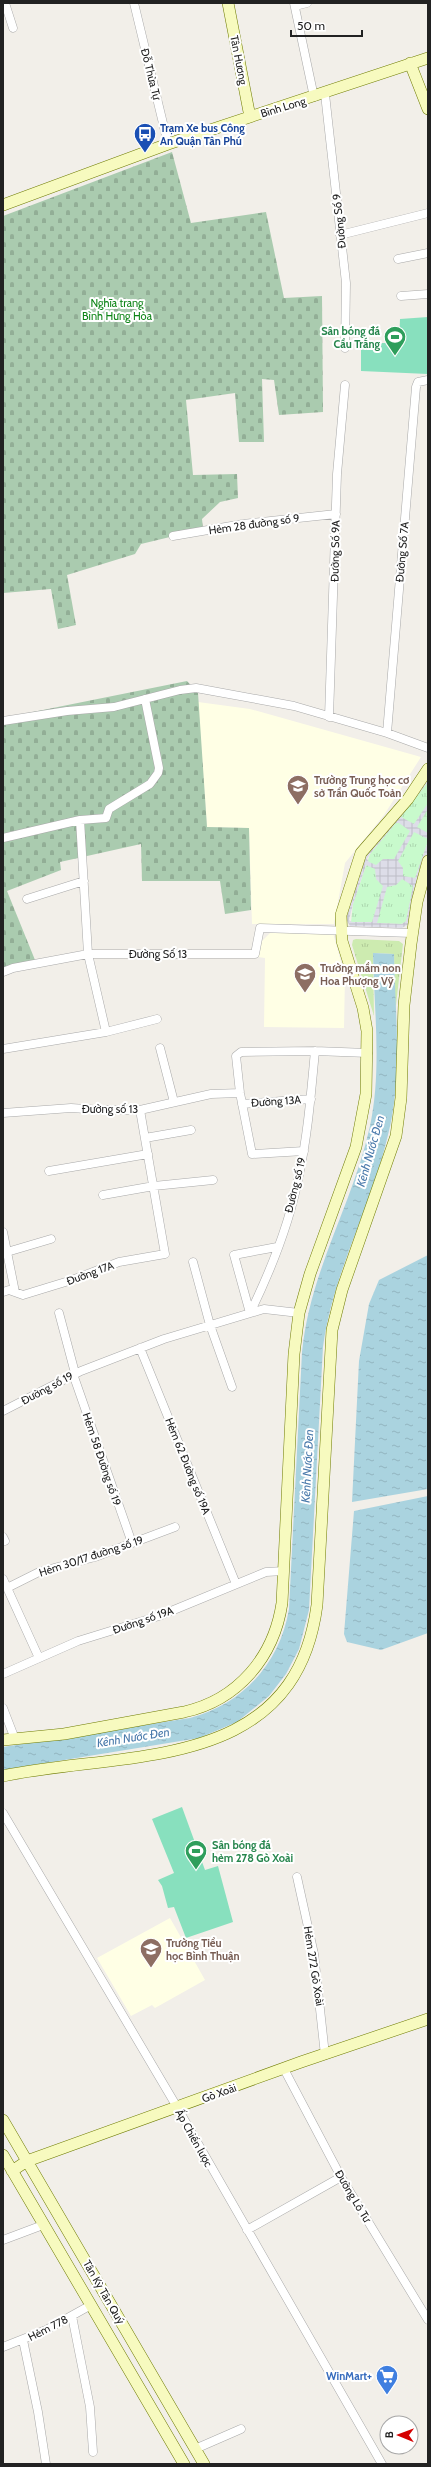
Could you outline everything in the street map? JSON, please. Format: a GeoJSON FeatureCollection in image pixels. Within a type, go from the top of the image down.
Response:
{"type":"FeatureCollection","features":[{"type":"Feature","properties":{"kind":"street"},"geometry":{"type":"LineString","coordinates":[[5,3],[13,28]]}},
{"type":"Feature","properties":{"kind":"street","name":"Đỗ Thừa Tự"},"geometry":{"type":"LineString","coordinates":[[134,3],[168,144]]}},
{"type":"Feature","properties":{"kind":"street","name":"Tân Hương"},"geometry":{"type":"LineString","coordinates":[[228,3],[250,117]]}},
{"type":"Feature","properties":{"kind":"street"},"geometry":{"type":"LineString","coordinates":[[307,3],[294,4],[314,97]]}},
{"type":"Feature","properties":{"kind":"street","name":"Bình Long"},"geometry":{"type":"LineString","coordinates":[[3,205],[168,144],[325,94],[410,63],[428,58]]}},
{"type":"Feature","properties":{"kind":"street"},"geometry":{"type":"LineString","coordinates":[[410,63],[428,109]]}},
{"type":"Feature","properties":{"kind":"street","name":"Đường Số 9"},"geometry":{"type":"LineString","coordinates":[[325,94],[346,284],[346,348]]}},
{"type":"Feature","properties":{"kind":"street"},"geometry":{"type":"LineString","coordinates":[[340,235],[428,213]]}},
{"type":"Feature","properties":{"kind":"street"},"geometry":{"type":"LineString","coordinates":[[398,259],[428,253]]}},
{"type":"Feature","properties":{"kind":"street"},"geometry":{"type":"LineString","coordinates":[[401,296],[428,294]]}},
{"type":"Feature","properties":{"kind":"street","name":"Đường Số 7A"},"geometry":{"type":"LineString","coordinates":[[387,733],[416,387],[418,382],[428,380]]}},
{"type":"Feature","properties":{"kind":"street","name":"Đường Số 9A"},"geometry":{"type":"LineString","coordinates":[[329,717],[336,514],[345,385]]}},
{"type":"Feature","properties":{"kind":"street","name":"Hẻm 28 đường số 9"},"geometry":{"type":"LineString","coordinates":[[173,536],[243,524],[336,514]]}},
{"type":"Feature","properties":{"kind":"street"},"geometry":{"type":"LineString","coordinates":[[3,721],[67,711],[114,707],[180,690],[196,688],[294,706],[387,733],[428,748]]}},
{"type":"Feature","properties":{"kind":"street"},"geometry":{"type":"LineString","coordinates":[[3,838],[80,820],[106,818],[109,809],[150,784],[155,778],[159,768],[145,699]]}},
{"type":"Feature","properties":{"kind":"street"},"geometry":{"type":"LineString","coordinates":[[3,1740],[64,1734],[184,1712],[204,1706],[224,1696],[248,1677],[268,1648],[280,1613],[284,1571],[294,1354],[300,1313],[310,1274],[359,1136],[366,1094],[368,1053],[363,1008],[340,930],[343,906],[358,859],[366,846],[408,799],[428,768]]}},
{"type":"Feature","properties":{"kind":"street"},"geometry":{"type":"LineString","coordinates":[[80,820],[88,954],[106,1032]]}},
{"type":"Feature","properties":{"kind":"street"},"geometry":{"type":"LineString","coordinates":[[3,1776],[113,1761],[214,1740],[240,1728],[268,1707],[291,1680],[303,1656],[313,1631],[317,1605],[332,1330],[342,1290],[396,1136],[401,1098],[405,994],[412,933],[417,902],[428,862]]}},
{"type":"Feature","properties":{"kind":"street"},"geometry":{"type":"LineString","coordinates":[[27,899],[84,881]]}},
{"type":"Feature","properties":{"kind":"street","name":"Đường Số 13"},"geometry":{"type":"LineString","coordinates":[[88,954],[255,954],[260,928],[340,930]]}},
{"type":"Feature","properties":{"kind":"street"},"geometry":{"type":"LineString","coordinates":[[340,930],[412,933]]}},
{"type":"Feature","properties":{"kind":"street"},"geometry":{"type":"LineString","coordinates":[[3,972],[88,954]]}},
{"type":"Feature","properties":{"kind":"street"},"geometry":{"type":"LineString","coordinates":[[3,1049],[106,1032],[157,1019]]}},
{"type":"Feature","properties":{"kind":"street"},"geometry":{"type":"LineString","coordinates":[[160,1048],[174,1102]]}},
{"type":"Feature","properties":{"kind":"street"},"geometry":{"type":"LineString","coordinates":[[315,1051],[368,1053]]}},
{"type":"Feature","properties":{"kind":"street","name":"Đường 13A"},"geometry":{"type":"LineString","coordinates":[[304,1151],[252,1154],[240,1092],[236,1056],[241,1052],[315,1051]]}},
{"type":"Feature","properties":{"kind":"street","name":"Đường số 19"},"geometry":{"type":"LineString","coordinates":[[250,1313],[277,1248],[299,1177],[311,1099],[315,1051]]}},
{"type":"Feature","properties":{"kind":"street","name":"Đường số 13"},"geometry":{"type":"LineString","coordinates":[[3,1113],[71,1108],[140,1110],[211,1094],[240,1092]]}},
{"type":"Feature","properties":{"kind":"street","name":"Đường 13A"},"geometry":{"type":"LineString","coordinates":[[242,1104],[311,1099]]}},
{"type":"Feature","properties":{"kind":"street"},"geometry":{"type":"LineString","coordinates":[[140,1110],[154,1186]]}},
{"type":"Feature","properties":{"kind":"street"},"geometry":{"type":"LineString","coordinates":[[145,1138],[191,1130]]}},
{"type":"Feature","properties":{"kind":"street"},"geometry":{"type":"LineString","coordinates":[[49,1171],[148,1154]]}},
{"type":"Feature","properties":{"kind":"street"},"geometry":{"type":"LineString","coordinates":[[103,1195],[154,1186],[213,1180]]}},
{"type":"Feature","properties":{"kind":"street","name":"Đường 17A"},"geometry":{"type":"LineString","coordinates":[[3,1292],[9,1290],[23,1295],[72,1280],[119,1262],[166,1254],[154,1186]]}},
{"type":"Feature","properties":{"kind":"street"},"geometry":{"type":"LineString","coordinates":[[3,1232],[15,1292]]}},
{"type":"Feature","properties":{"kind":"street"},"geometry":{"type":"LineString","coordinates":[[7,1252],[51,1240]]}},
{"type":"Feature","properties":{"kind":"street"},"geometry":{"type":"LineString","coordinates":[[250,1313],[234,1255],[277,1248]]}},
{"type":"Feature","properties":{"kind":"street"},"geometry":{"type":"LineString","coordinates":[[193,1262],[210,1325],[232,1387]]}},
{"type":"Feature","properties":{"kind":"street","name":"Đường số 19"},"geometry":{"type":"LineString","coordinates":[[3,1411],[74,1374],[140,1348],[264,1309],[300,1313]]}},
{"type":"Feature","properties":{"kind":"street","name":"Hẻm 58 Đường số 19"},"geometry":{"type":"LineString","coordinates":[[59,1313],[74,1374],[132,1543]]}},
{"type":"Feature","properties":{"kind":"street","name":"Hẻm 62 Đường số 19A"},"geometry":{"type":"LineString","coordinates":[[140,1348],[236,1584]]}},
{"type":"Feature","properties":{"kind":"street","name":"Hẻm 30/17 đường số 19"},"geometry":{"type":"LineString","coordinates":[[8,1588],[39,1572],[95,1557],[175,1527]]}},
{"type":"Feature","properties":{"kind":"street","name":"Đường số 19A"},"geometry":{"type":"LineString","coordinates":[[3,1674],[78,1640],[158,1616],[266,1572],[284,1571]]}},
{"type":"Feature","properties":{"kind":"street"},"geometry":{"type":"LineString","coordinates":[[3,1579],[39,1658]]}},
{"type":"Feature","properties":{"kind":"street"},"geometry":{"type":"LineString","coordinates":[[3,1708],[15,1739]]}},
{"type":"Feature","properties":{"kind":"street","name":"Ấp Chiến lược"},"geometry":{"type":"LineString","coordinates":[[3,1813],[177,2108],[382,2464]]}},
{"type":"Feature","properties":{"kind":"street","name":"Hẻm 272 Gò Xoài"},"geometry":{"type":"LineString","coordinates":[[297,1877],[314,1954],[325,2055]]}},
{"type":"Feature","properties":{"kind":"street","name":"Gò Xoài"},"geometry":{"type":"LineString","coordinates":[[12,2171],[27,2161],[428,2019]]}},
{"type":"Feature","properties":{"kind":"street","name":"Đường Lô Tư"},"geometry":{"type":"LineString","coordinates":[[284,2069],[341,2177],[428,2320]]}},
{"type":"Feature","properties":{"kind":"street","name":"Tân Kỳ Tân Quý"},"geometry":{"type":"LineString","coordinates":[[3,2120],[204,2464]]}},
{"type":"Feature","properties":{"kind":"street","name":"Tân Kỳ Tân Quý"},"geometry":{"type":"LineString","coordinates":[[3,2155],[184,2464]]}},
{"type":"Feature","properties":{"kind":"street"},"geometry":{"type":"LineString","coordinates":[[247,2230],[341,2177]]}},
{"type":"Feature","properties":{"kind":"street"},"geometry":{"type":"LineString","coordinates":[[3,2240],[43,2224]]}},
{"type":"Feature","properties":{"kind":"street","name":"Hẻm 778"},"geometry":{"type":"LineString","coordinates":[[3,2347],[23,2340],[91,2305]]}},
{"type":"Feature","properties":{"kind":"street"},"geometry":{"type":"LineString","coordinates":[[72,2316],[90,2407],[93,2452]]}},
{"type":"Feature","properties":{"kind":"street"},"geometry":{"type":"LineString","coordinates":[[23,2340],[38,2412],[46,2464]]}},
{"type":"Feature","properties":{"kind":"street"},"geometry":{"type":"LineString","coordinates":[[195,2449],[241,2429]]}},
{"type":"Feature","properties":{"kind":"shaded area","name":"Trường Trung học cơ sở Trần Quốc Toản"},"geometry":{"type":"Polygon","coordinates":[[[198,702],[250,709],[421,757],[384,815],[345,863],[334,924],[252,924],[249,828],[207,827],[198,702]]]}},
{"type":"Feature","properties":{"kind":"shaded area"},"geometry":{"type":"Polygon","coordinates":[[[428,777],[428,782],[401,817],[414,824],[428,803],[428,809],[417,827],[428,833],[428,839],[414,832],[398,861],[403,868],[403,876],[415,878],[428,841],[428,850],[409,924],[402,928],[350,926],[346,919],[366,855],[428,777]],[[396,823],[370,854],[367,859],[369,862],[376,865],[383,859],[394,859],[410,831],[399,823],[396,823]],[[366,865],[349,920],[352,922],[372,922],[383,886],[376,879],[375,869],[366,865]],[[402,879],[396,885],[387,887],[377,923],[402,924],[406,921],[413,886],[402,879]]]}},
{"type":"Feature","properties":{"kind":"shaded area","name":"Trường mầm non Hoa Phượng Vỹ"},"geometry":{"type":"Polygon","coordinates":[[[272,931],[333,933],[345,976],[344,1028],[264,1027],[265,958],[258,957],[261,942],[272,931]]]}},
{"type":"Feature","properties":{"kind":"shaded area","name":"Trường Tiểu học Bình Thuận"},"geometry":{"type":"Polygon","coordinates":[[[170,1918],[205,1980],[155,2008],[152,2005],[131,2016],[97,1958],[170,1918]]]}},
{"type":"Feature","properties":{"kind":"green space","name":"Nghĩa trang Bình Hưng Hòa"},"geometry":{"type":"Polygon","coordinates":[[[172,152],[191,223],[266,212],[284,298],[322,296],[323,412],[279,415],[274,380],[262,379],[264,442],[239,442],[235,393],[186,400],[193,475],[237,474],[238,498],[220,502],[202,519],[203,529],[141,544],[135,554],[67,575],[76,625],[58,629],[51,589],[3,593],[3,216],[172,152]]]}},
{"type":"Feature","properties":{"kind":"green space","name":"Sân bóng đá Cầu Trắng"},"geometry":{"type":"Polygon","coordinates":[[[428,317],[428,374],[361,371],[361,343],[399,343],[400,319],[428,317]]]}},
{"type":"Feature","properties":{"kind":"green space"},"geometry":{"type":"Polygon","coordinates":[[[187,681],[198,693],[207,827],[249,828],[251,910],[225,914],[220,881],[142,881],[141,844],[60,862],[61,870],[7,891],[35,960],[3,972],[3,718],[187,681]]]}},
{"type":"Feature","properties":{"kind":"green space"},"geometry":{"type":"Polygon","coordinates":[[[428,782],[428,841],[416,876],[406,922],[401,924],[351,922],[353,904],[370,854],[428,782]]]}},
{"type":"Feature","properties":{"kind":"green space"},"geometry":{"type":"Polygon","coordinates":[[[353,940],[399,941],[403,944],[395,1006],[394,954],[373,953],[374,1016],[352,945],[353,940]]]}},
{"type":"Feature","properties":{"kind":"green space","name":"Sân bóng đá hẻm 278 Gò Xoài"},"geometry":{"type":"Polygon","coordinates":[[[182,1807],[205,1870],[218,1866],[233,1922],[186,1938],[174,1907],[168,1908],[162,1886],[158,1880],[174,1873],[152,1819],[182,1807]]]}},
{"type":"Feature","properties":{"kind":"water","name":"Kênh Nước Đen"},"geometry":{"type":"Polygon","coordinates":[[[373,953],[394,954],[397,1068],[393,1113],[381,1162],[335,1292],[323,1347],[309,1610],[299,1649],[286,1674],[269,1696],[237,1722],[199,1738],[3,1770],[3,1747],[190,1718],[209,1712],[227,1703],[242,1692],[268,1664],[277,1647],[284,1629],[289,1609],[302,1352],[307,1322],[323,1265],[363,1155],[374,1105],[376,1083],[376,1040],[373,953]]]}},
{"type":"Feature","properties":{"kind":"water"},"geometry":{"type":"Polygon","coordinates":[[[428,1255],[428,1489],[352,1502],[359,1361],[369,1304],[379,1280],[428,1255]]]}},
{"type":"Feature","properties":{"kind":"water"},"geometry":{"type":"Polygon","coordinates":[[[428,1496],[428,1633],[381,1650],[347,1642],[344,1634],[354,1511],[428,1496]]]}},
{"type":"Feature","properties":{"kind":"place","name":"Trạm Xe bus Công An Quận Tân Phú"},"geometry":{"type":"Point","coordinates":[145,154]}},
{"type":"Feature","properties":{"kind":"place","name":"Sân bóng đá Cầu Trắng"},"geometry":{"type":"Point","coordinates":[395,356]}},
{"type":"Feature","properties":{"kind":"place","name":"Trường Trung học cơ sở Trần Quốc Toản"},"geometry":{"type":"Point","coordinates":[298,806]}},
{"type":"Feature","properties":{"kind":"place","name":"Trường mầm non Hoa Phượng Vỹ"},"geometry":{"type":"Point","coordinates":[305,994]}},
{"type":"Feature","properties":{"kind":"place","name":"Sân bóng đá hẻm 278 Gò Xoài"},"geometry":{"type":"Point","coordinates":[196,1870]}},
{"type":"Feature","properties":{"kind":"place","name":"Trường Tiểu học Bình Thuận"},"geometry":{"type":"Point","coordinates":[151,1968]}},
{"type":"Feature","properties":{"kind":"place","name":"WinMart+"},"geometry":{"type":"Point","coordinates":[387,2396]}}]}
